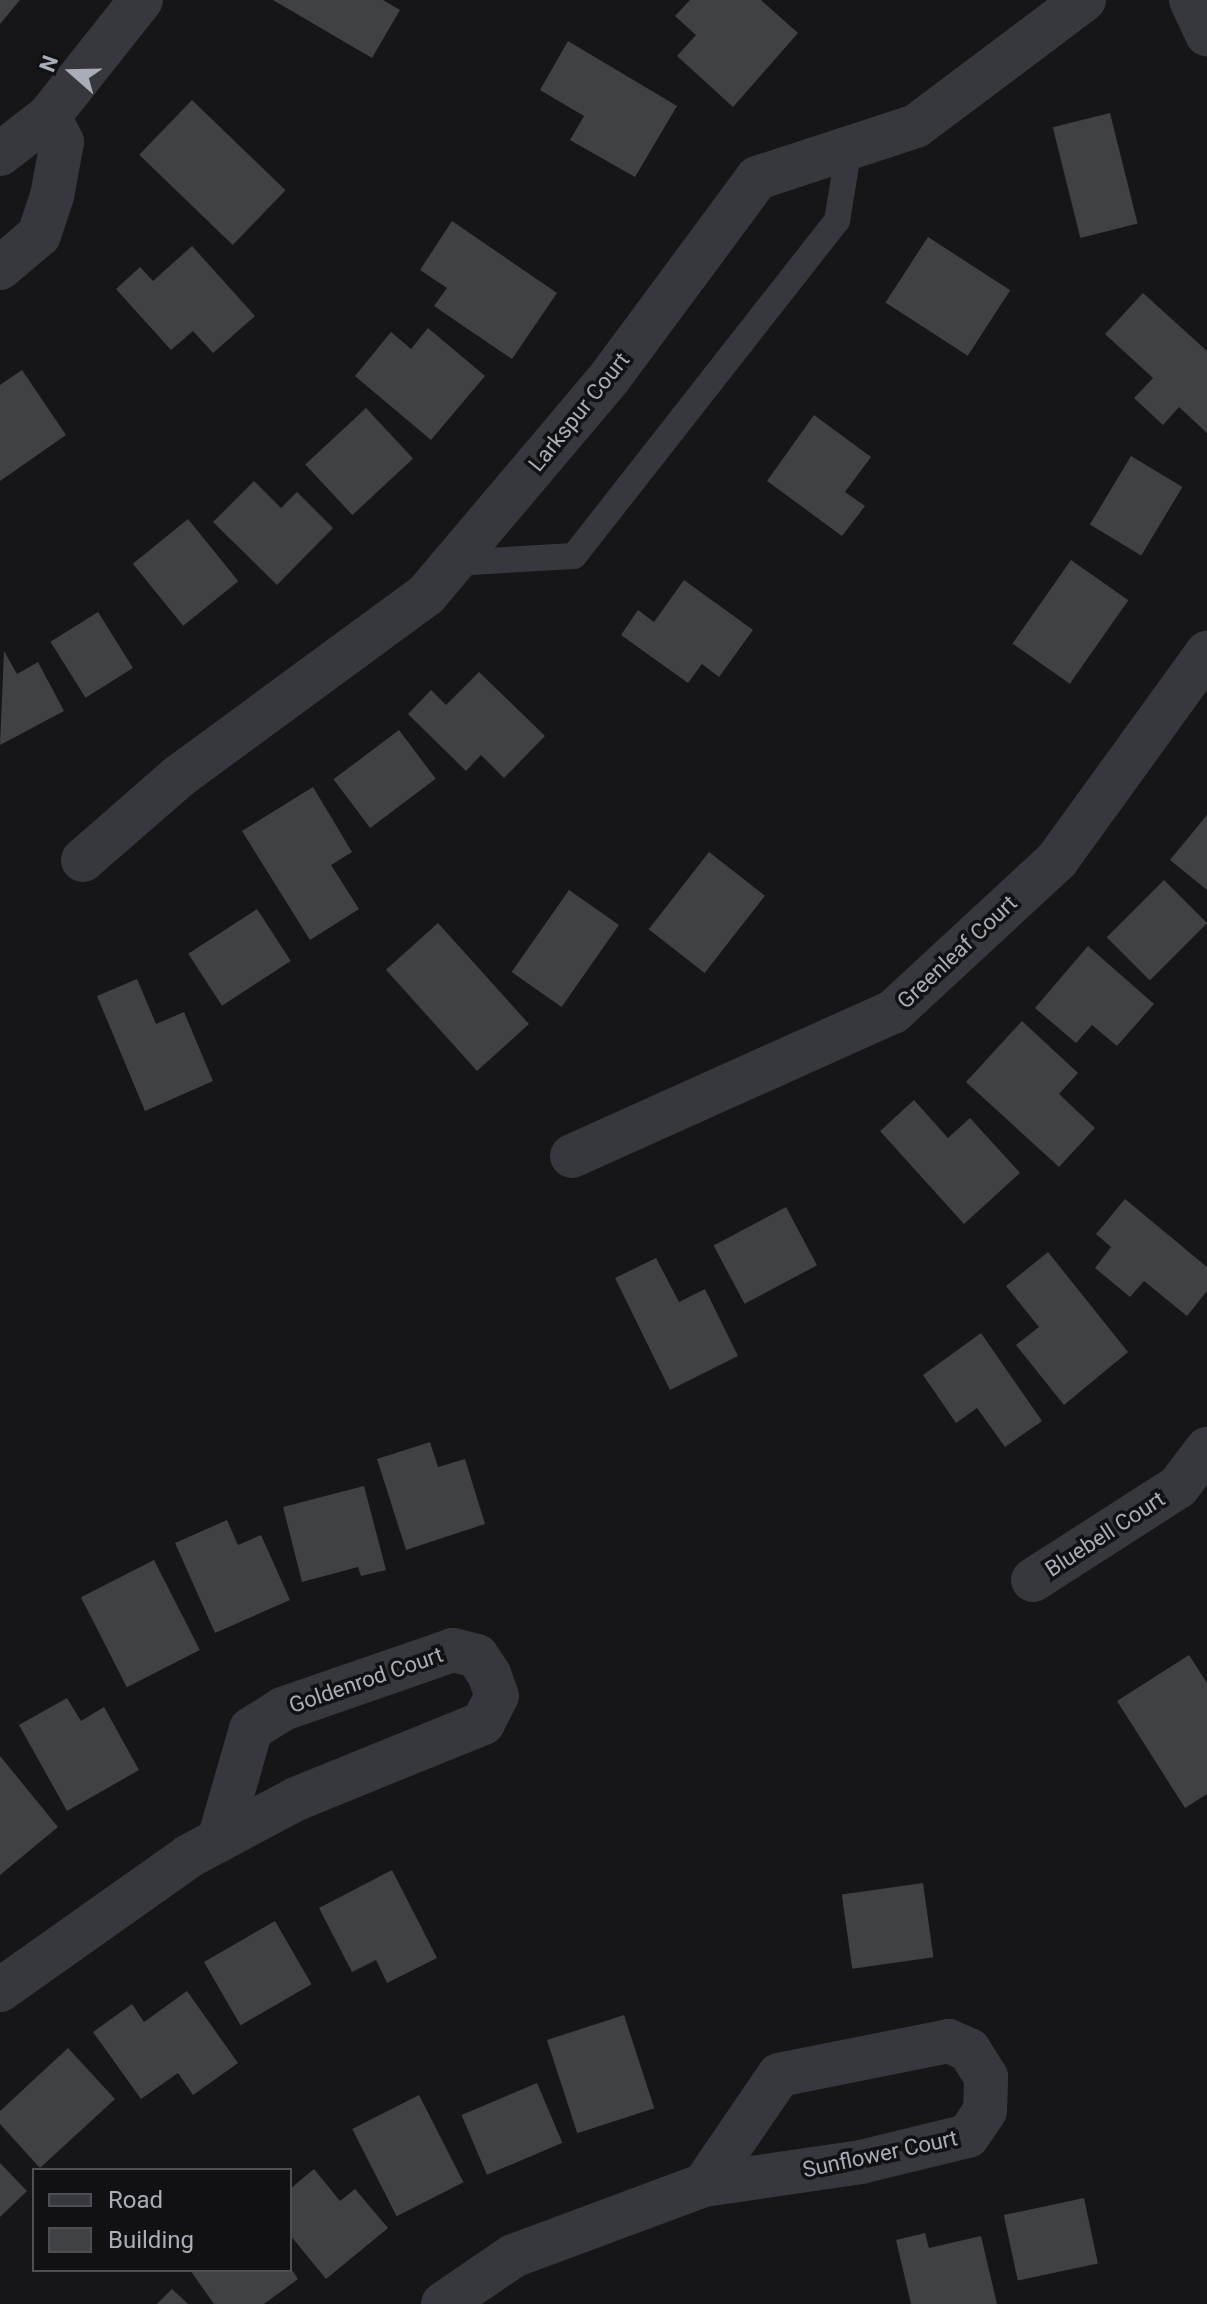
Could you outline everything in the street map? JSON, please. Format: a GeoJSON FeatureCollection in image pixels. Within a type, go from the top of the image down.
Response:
{"type":"FeatureCollection","features":[{"type":"Feature","properties":{"kind":"street"},"geometry":{"type":"LineString","coordinates":[[0,154],[49,116],[141,0]]}},
{"type":"Feature","properties":{"kind":"street","name":"Larkspur Court"},"geometry":{"type":"LineString","coordinates":[[83,860],[178,777],[426,595],[610,377],[757,178],[916,126],[1084,0]]}},
{"type":"Feature","properties":{"kind":"street"},"geometry":{"type":"LineString","coordinates":[[1191,0],[1207,34]]}},
{"type":"Feature","properties":{"kind":"street"},"geometry":{"type":"LineString","coordinates":[[0,268],[39,235],[62,142],[49,116]]}},
{"type":"Feature","properties":{"kind":"street","name":"Greenleaf Court"},"geometry":{"type":"LineString","coordinates":[[572,1156],[893,1012],[1057,860],[1207,653]]}},
{"type":"Feature","properties":{"kind":"street","name":"Bluebell Court"},"geometry":{"type":"LineString","coordinates":[[1033,1580],[1178,1487],[1207,1449]]}},
{"type":"Feature","properties":{"kind":"street","name":"Goldenrod Court"},"geometry":{"type":"LineString","coordinates":[[0,1990],[60,1942],[219,1840],[296,1799],[483,1723],[497,1696],[489,1674],[477,1656],[453,1650],[283,1709],[251,1729],[219,1840]]}},
{"type":"Feature","properties":{"kind":"street","name":"Sunflower Court"},"geometry":{"type":"LineString","coordinates":[[443,2304],[513,2256],[704,2185],[968,2136],[985,2111],[986,2077],[969,2050],[949,2041],[779,2075],[704,2185]]}},
{"type":"Feature","properties":{"kind":"lane"},"geometry":{"type":"LineString","coordinates":[[453,563],[574,556],[837,221],[849,148]]}},
{"type":"Feature","properties":{"kind":"building"},"geometry":{"type":"Polygon","coordinates":[[[0,0],[20,0],[0,24],[0,0]]]}},
{"type":"Feature","properties":{"kind":"building"},"geometry":{"type":"Polygon","coordinates":[[[273,0],[383,0],[400,10],[372,58],[273,0]]]}},
{"type":"Feature","properties":{"kind":"building"},"geometry":{"type":"Polygon","coordinates":[[[690,0],[761,0],[798,33],[733,107],[677,56],[696,35],[675,16],[690,0]]]}},
{"type":"Feature","properties":{"kind":"building"},"geometry":{"type":"Polygon","coordinates":[[[568,41],[677,106],[635,177],[570,140],[584,116],[540,90],[568,41]]]}},
{"type":"Feature","properties":{"kind":"building"},"geometry":{"type":"Polygon","coordinates":[[[192,100],[286,190],[233,245],[139,155],[192,100]]]}},
{"type":"Feature","properties":{"kind":"building"},"geometry":{"type":"Polygon","coordinates":[[[1110,113],[1138,224],[1080,238],[1053,127],[1110,113]]]}},
{"type":"Feature","properties":{"kind":"building"},"geometry":{"type":"Polygon","coordinates":[[[452,221],[557,293],[512,359],[434,306],[447,288],[420,270],[452,221]]]}},
{"type":"Feature","properties":{"kind":"building"},"geometry":{"type":"Polygon","coordinates":[[[928,237],[1010,290],[968,356],[886,302],[928,237]]]}},
{"type":"Feature","properties":{"kind":"building"},"geometry":{"type":"Polygon","coordinates":[[[192,246],[255,316],[213,353],[193,331],[171,350],[116,289],[140,267],[153,281],[192,246]]]}},
{"type":"Feature","properties":{"kind":"building"},"geometry":{"type":"Polygon","coordinates":[[[1143,293],[1207,351],[1207,433],[1179,407],[1163,425],[1134,398],[1153,378],[1105,334],[1143,293]]]}},
{"type":"Feature","properties":{"kind":"building"},"geometry":{"type":"Polygon","coordinates":[[[428,328],[485,376],[431,440],[355,376],[391,332],[411,349],[428,328]]]}},
{"type":"Feature","properties":{"kind":"building"},"geometry":{"type":"Polygon","coordinates":[[[22,370],[66,435],[0,481],[0,385],[22,370]]]}},
{"type":"Feature","properties":{"kind":"building"},"geometry":{"type":"Polygon","coordinates":[[[366,408],[413,458],[352,515],[305,465],[366,408]]]}},
{"type":"Feature","properties":{"kind":"building"},"geometry":{"type":"Polygon","coordinates":[[[814,415],[871,457],[845,492],[865,506],[842,536],[767,481],[814,415]]]}},
{"type":"Feature","properties":{"kind":"building"},"geometry":{"type":"Polygon","coordinates":[[[1131,456],[1182,487],[1141,555],[1090,525],[1131,456]]]}},
{"type":"Feature","properties":{"kind":"building"},"geometry":{"type":"Polygon","coordinates":[[[254,481],[281,508],[297,492],[333,528],[277,585],[213,522],[254,481]]]}},
{"type":"Feature","properties":{"kind":"building"},"geometry":{"type":"Polygon","coordinates":[[[188,519],[238,581],[183,626],[133,564],[188,519]]]}},
{"type":"Feature","properties":{"kind":"building"},"geometry":{"type":"Polygon","coordinates":[[[1071,560],[1128,600],[1070,684],[1012,644],[1071,560]]]}},
{"type":"Feature","properties":{"kind":"building"},"geometry":{"type":"Polygon","coordinates":[[[684,580],[753,630],[719,677],[702,664],[688,683],[621,635],[638,610],[654,622],[684,580]]]}},
{"type":"Feature","properties":{"kind":"building"},"geometry":{"type":"Polygon","coordinates":[[[98,612],[133,668],[85,698],[51,642],[98,612]]]}},
{"type":"Feature","properties":{"kind":"building"},"geometry":{"type":"Polygon","coordinates":[[[4,651],[17,674],[38,662],[64,711],[0,745],[4,651]]]}},
{"type":"Feature","properties":{"kind":"building"},"geometry":{"type":"Polygon","coordinates":[[[479,672],[545,736],[504,778],[481,755],[466,771],[408,714],[431,690],[446,705],[479,672]]]}},
{"type":"Feature","properties":{"kind":"building"},"geometry":{"type":"Polygon","coordinates":[[[399,730],[436,779],[370,828],[334,779],[399,730]]]}},
{"type":"Feature","properties":{"kind":"building"},"geometry":{"type":"Polygon","coordinates":[[[313,787],[352,852],[331,865],[359,909],[310,940],[242,831],[313,787]]]}},
{"type":"Feature","properties":{"kind":"building"},"geometry":{"type":"Polygon","coordinates":[[[1207,815],[1207,890],[1170,860],[1207,815]]]}},
{"type":"Feature","properties":{"kind":"building"},"geometry":{"type":"Polygon","coordinates":[[[709,852],[765,896],[705,973],[649,929],[709,852]]]}},
{"type":"Feature","properties":{"kind":"building"},"geometry":{"type":"Polygon","coordinates":[[[1164,880],[1207,923],[1150,980],[1107,937],[1164,880]]]}},
{"type":"Feature","properties":{"kind":"building"},"geometry":{"type":"Polygon","coordinates":[[[569,890],[619,925],[562,1007],[512,972],[569,890]]]}},
{"type":"Feature","properties":{"kind":"building"},"geometry":{"type":"Polygon","coordinates":[[[257,909],[291,961],[222,1006],[188,954],[257,909]]]}},
{"type":"Feature","properties":{"kind":"building"},"geometry":{"type":"Polygon","coordinates":[[[438,923],[529,1024],[477,1071],[386,970],[438,923]]]}},
{"type":"Feature","properties":{"kind":"building"},"geometry":{"type":"Polygon","coordinates":[[[1088,946],[1154,1004],[1117,1046],[1092,1025],[1076,1043],[1035,1008],[1088,946]]]}},
{"type":"Feature","properties":{"kind":"building"},"geometry":{"type":"Polygon","coordinates":[[[137,979],[156,1024],[184,1012],[213,1081],[145,1111],[97,996],[137,979]]]}},
{"type":"Feature","properties":{"kind":"building"},"geometry":{"type":"Polygon","coordinates":[[[1022,1021],[1078,1073],[1059,1094],[1095,1128],[1059,1167],[966,1082],[1022,1021]]]}},
{"type":"Feature","properties":{"kind":"building"},"geometry":{"type":"Polygon","coordinates":[[[914,1100],[948,1138],[970,1118],[1020,1173],[964,1224],[880,1131],[914,1100]]]}},
{"type":"Feature","properties":{"kind":"building"},"geometry":{"type":"Polygon","coordinates":[[[1125,1199],[1207,1267],[1207,1291],[1187,1316],[1144,1281],[1130,1297],[1095,1268],[1111,1247],[1096,1234],[1125,1199]]]}},
{"type":"Feature","properties":{"kind":"building"},"geometry":{"type":"Polygon","coordinates":[[[786,1207],[817,1265],[745,1304],[714,1245],[786,1207]]]}},
{"type":"Feature","properties":{"kind":"building"},"geometry":{"type":"Polygon","coordinates":[[[1048,1252],[1128,1352],[1064,1405],[1016,1345],[1039,1327],[1006,1286],[1048,1252]]]}},
{"type":"Feature","properties":{"kind":"building"},"geometry":{"type":"Polygon","coordinates":[[[656,1258],[679,1302],[705,1289],[738,1356],[670,1390],[615,1278],[656,1258]]]}},
{"type":"Feature","properties":{"kind":"building"},"geometry":{"type":"Polygon","coordinates":[[[981,1333],[1042,1421],[1005,1447],[977,1408],[956,1423],[923,1375],[981,1333]]]}},
{"type":"Feature","properties":{"kind":"building"},"geometry":{"type":"Polygon","coordinates":[[[430,1442],[438,1467],[465,1459],[485,1524],[406,1550],[377,1459],[430,1442]]]}},
{"type":"Feature","properties":{"kind":"building"},"geometry":{"type":"Polygon","coordinates":[[[364,1486],[386,1570],[361,1576],[358,1567],[302,1582],[283,1507],[364,1486]]]}},
{"type":"Feature","properties":{"kind":"building"},"geometry":{"type":"Polygon","coordinates":[[[227,1520],[238,1545],[261,1535],[290,1600],[215,1633],[175,1543],[227,1520]]]}},
{"type":"Feature","properties":{"kind":"building"},"geometry":{"type":"Polygon","coordinates":[[[154,1560],[200,1650],[127,1687],[81,1597],[154,1560]]]}},
{"type":"Feature","properties":{"kind":"building"},"geometry":{"type":"Polygon","coordinates":[[[1189,1655],[1207,1683],[1207,1794],[1185,1808],[1117,1701],[1189,1655]]]}},
{"type":"Feature","properties":{"kind":"building"},"geometry":{"type":"Polygon","coordinates":[[[67,1698],[81,1721],[104,1707],[139,1770],[67,1811],[19,1725],[67,1698]]]}},
{"type":"Feature","properties":{"kind":"building"},"geometry":{"type":"Polygon","coordinates":[[[0,1756],[58,1827],[0,1875],[0,1756]]]}},
{"type":"Feature","properties":{"kind":"building"},"geometry":{"type":"Polygon","coordinates":[[[392,1870],[437,1958],[387,1983],[376,1960],[352,1972],[319,1908],[392,1870]]]}},
{"type":"Feature","properties":{"kind":"building"},"geometry":{"type":"Polygon","coordinates":[[[923,1883],[933,1957],[852,1969],[842,1894],[923,1883]]]}},
{"type":"Feature","properties":{"kind":"building"},"geometry":{"type":"Polygon","coordinates":[[[275,1921],[312,1984],[240,2025],[204,1962],[275,1921]]]}},
{"type":"Feature","properties":{"kind":"building"},"geometry":{"type":"Polygon","coordinates":[[[187,1991],[238,2063],[193,2095],[178,2073],[141,2099],[93,2032],[132,2004],[144,2022],[187,1991]]]}},
{"type":"Feature","properties":{"kind":"building"},"geometry":{"type":"Polygon","coordinates":[[[624,2015],[654,2108],[577,2133],[547,2040],[624,2015]]]}},
{"type":"Feature","properties":{"kind":"building"},"geometry":{"type":"Polygon","coordinates":[[[68,2048],[115,2099],[40,2168],[0,2124],[0,2111],[68,2048]]]}},
{"type":"Feature","properties":{"kind":"building"},"geometry":{"type":"Polygon","coordinates":[[[537,2083],[562,2143],[487,2175],[462,2115],[537,2083]]]}},
{"type":"Feature","properties":{"kind":"building"},"geometry":{"type":"Polygon","coordinates":[[[419,2095],[463,2182],[397,2216],[352,2129],[419,2095]]]}},
{"type":"Feature","properties":{"kind":"building"},"geometry":{"type":"Polygon","coordinates":[[[0,2163],[27,2191],[0,2217],[0,2163]]]}},
{"type":"Feature","properties":{"kind":"building"},"geometry":{"type":"Polygon","coordinates":[[[314,2169],[340,2201],[355,2189],[388,2228],[326,2279],[292,2237],[292,2187],[314,2169]]]}},
{"type":"Feature","properties":{"kind":"building"},"geometry":{"type":"Polygon","coordinates":[[[1084,2198],[1098,2264],[1018,2281],[1004,2215],[1084,2198]]]}},
{"type":"Feature","properties":{"kind":"building"},"geometry":{"type":"Polygon","coordinates":[[[925,2233],[929,2248],[981,2236],[997,2304],[911,2304],[896,2240],[925,2233]]]}},
{"type":"Feature","properties":{"kind":"building"},"geometry":{"type":"Polygon","coordinates":[[[292,2270],[298,2279],[264,2304],[214,2304],[191,2272],[292,2270]]]}},
{"type":"Feature","properties":{"kind":"building"},"geometry":{"type":"Polygon","coordinates":[[[172,2289],[188,2304],[157,2304],[172,2289]]]}}]}
